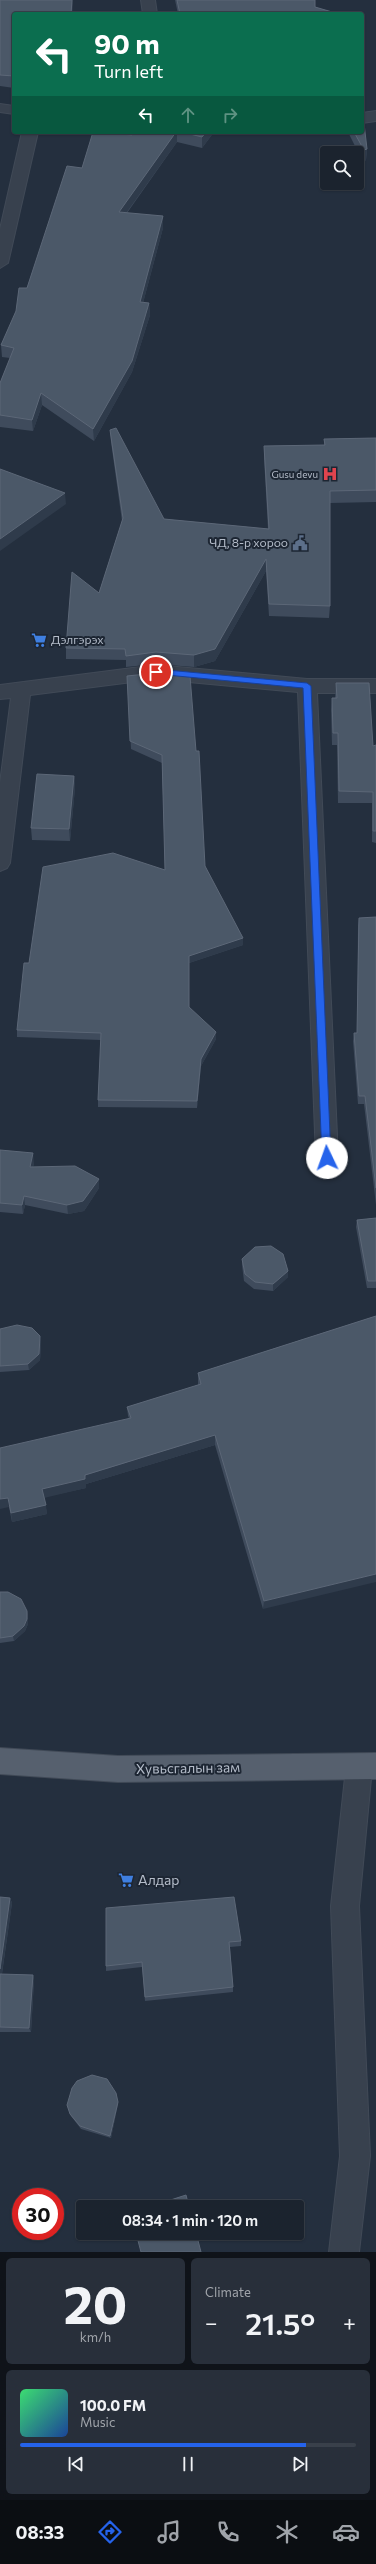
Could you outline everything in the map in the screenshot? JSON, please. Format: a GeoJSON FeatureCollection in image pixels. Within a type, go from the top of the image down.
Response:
{"type":"FeatureCollection","features":[{"type":"Feature","properties":{"kind":"main road","name":"Хувьсгалын зам"},"geometry":{"type":"LineString","coordinates":[[0,1761],[118,1769],[367,1767]]}},
{"type":"Feature","properties":{"kind":"street"},"geometry":{"type":"LineString","coordinates":[[148,0],[150,12]]}},
{"type":"Feature","properties":{"kind":"street"},"geometry":{"type":"LineString","coordinates":[[0,108],[12,110]]}},
{"type":"Feature","properties":{"kind":"street"},"geometry":{"type":"LineString","coordinates":[[364,118],[376,116]]}},
{"type":"Feature","properties":{"kind":"street"},"geometry":{"type":"LineString","coordinates":[[0,263],[30,134]]}},
{"type":"Feature","properties":{"kind":"street"},"geometry":{"type":"LineString","coordinates":[[0,692],[21,691],[156,672],[307,686],[376,686]]}},
{"type":"Feature","properties":{"kind":"street"},"geometry":{"type":"LineString","coordinates":[[307,686],[327,1158]]}},
{"type":"Feature","properties":{"kind":"street"},"geometry":{"type":"LineString","coordinates":[[0,863],[21,691]]}},
{"type":"Feature","properties":{"kind":"street"},"geometry":{"type":"LineString","coordinates":[[344,2252],[355,2156],[345,1906],[367,1767]]}},
{"type":"Feature","properties":{"kind":"building"},"geometry":{"type":"Polygon","coordinates":[[[0,0],[72,0],[71,12],[12,12],[12,76],[0,75],[0,0]]]}},
{"type":"Feature","properties":{"kind":"building"},"geometry":{"type":"Polygon","coordinates":[[[177,0],[315,0],[315,7],[332,12],[180,12],[177,0]]]}},
{"type":"Feature","properties":{"kind":"building"},"geometry":{"type":"Polygon","coordinates":[[[364,123],[367,149],[364,150],[364,146],[362,146],[355,134],[364,134],[364,123]]]}},
{"type":"Feature","properties":{"kind":"building"},"geometry":{"type":"Polygon","coordinates":[[[92,134],[175,134],[119,212],[163,216],[140,302],[149,303],[132,361],[93,429],[41,393],[32,420],[0,415],[0,383],[14,348],[1,345],[16,311],[19,288],[27,288],[67,166],[82,168],[92,134]]]}},
{"type":"Feature","properties":{"kind":"building"},"geometry":{"type":"Polygon","coordinates":[[[190,134],[204,134],[202,137],[190,134]]]}},
{"type":"Feature","properties":{"kind":"building"},"geometry":{"type":"Polygon","coordinates":[[[116,428],[164,519],[269,529],[264,446],[325,445],[324,439],[376,438],[376,490],[330,491],[330,606],[269,604],[266,559],[215,649],[194,655],[156,652],[126,656],[125,649],[66,648],[72,572],[99,593],[123,518],[110,430],[116,428]]]}},
{"type":"Feature","properties":{"kind":"building"},"geometry":{"type":"Polygon","coordinates":[[[0,469],[65,493],[0,539],[0,469]]]}},
{"type":"Feature","properties":{"kind":"building"},"geometry":{"type":"Polygon","coordinates":[[[156,673],[190,676],[196,751],[199,751],[205,866],[243,938],[189,956],[189,1007],[216,1032],[201,1059],[197,1101],[98,1100],[101,1033],[17,1030],[24,963],[29,963],[43,867],[113,853],[165,870],[162,755],[130,741],[127,676],[156,673]]]}},
{"type":"Feature","properties":{"kind":"building"},"geometry":{"type":"Polygon","coordinates":[[[336,683],[369,683],[373,746],[376,745],[376,831],[373,831],[373,792],[339,791],[338,733],[333,733],[332,698],[337,698],[336,683]]]}},
{"type":"Feature","properties":{"kind":"building"},"geometry":{"type":"Polygon","coordinates":[[[37,774],[74,776],[69,829],[31,828],[37,774]]]}},
{"type":"Feature","properties":{"kind":"building"},"geometry":{"type":"Polygon","coordinates":[[[376,917],[376,1188],[365,1096],[359,1096],[354,1033],[357,1033],[359,918],[376,917]]]}},
{"type":"Feature","properties":{"kind":"building"},"geometry":{"type":"Polygon","coordinates":[[[0,1150],[33,1153],[30,1167],[75,1166],[99,1179],[83,1201],[67,1205],[24,1196],[22,1205],[0,1203],[0,1150]]]}},
{"type":"Feature","properties":{"kind":"building"},"geometry":{"type":"Polygon","coordinates":[[[376,1218],[376,1281],[368,1281],[357,1220],[376,1218]]]}},
{"type":"Feature","properties":{"kind":"building"},"geometry":{"type":"Polygon","coordinates":[[[271,1246],[283,1254],[288,1271],[273,1284],[255,1282],[245,1274],[242,1259],[255,1247],[271,1246]]]}},
{"type":"Feature","properties":{"kind":"building"},"geometry":{"type":"Polygon","coordinates":[[[376,1316],[376,1574],[264,1601],[215,1435],[85,1475],[85,1479],[42,1489],[46,1505],[11,1513],[8,1498],[0,1499],[0,1448],[131,1418],[127,1407],[201,1384],[198,1373],[376,1316]]]}},
{"type":"Feature","properties":{"kind":"building"},"geometry":{"type":"Polygon","coordinates":[[[17,1325],[32,1328],[40,1336],[39,1354],[28,1364],[0,1366],[0,1329],[17,1325]]]}},
{"type":"Feature","properties":{"kind":"building"},"geometry":{"type":"Polygon","coordinates":[[[0,1592],[8,1592],[21,1599],[27,1611],[27,1619],[24,1626],[13,1636],[0,1638],[0,1592]]]}},
{"type":"Feature","properties":{"kind":"building"},"geometry":{"type":"Polygon","coordinates":[[[0,1897],[10,1898],[0,1969],[0,1897]]]}},
{"type":"Feature","properties":{"kind":"building"},"geometry":{"type":"Polygon","coordinates":[[[234,1897],[241,1941],[229,1942],[233,1987],[145,1997],[142,1962],[106,1966],[106,1908],[234,1897]]]}},
{"type":"Feature","properties":{"kind":"building"},"geometry":{"type":"Polygon","coordinates":[[[0,1974],[33,1975],[29,2028],[0,2027],[0,1974]]]}},
{"type":"Feature","properties":{"kind":"building"},"geometry":{"type":"Polygon","coordinates":[[[92,2075],[107,2079],[116,2093],[118,2102],[110,2136],[80,2126],[70,2114],[67,2105],[72,2088],[77,2081],[92,2075]]]}},
{"type":"Feature","properties":{"kind":"building"},"geometry":{"type":"Polygon","coordinates":[[[186,2195],[187,2200],[171,2200],[186,2195]]]}},
{"type":"Feature","properties":{"kind":"building"},"geometry":{"type":"Polygon","coordinates":[[[138,2240],[198,2240],[201,2252],[141,2252],[138,2240]]]}},
{"type":"Feature","properties":{"kind":"place","name":"Gusu devu"},"geometry":{"type":"Point","coordinates":[330,474]}},
{"type":"Feature","properties":{"kind":"place","name":"ЧД, 8-р хороо"},"geometry":{"type":"Point","coordinates":[300,543]}},
{"type":"Feature","properties":{"kind":"place","name":"Дэлгэрэх"},"geometry":{"type":"Point","coordinates":[39,640]}},
{"type":"Feature","properties":{"kind":"place","name":"Алдар"},"geometry":{"type":"Point","coordinates":[126,1880]}},
{"type":"Feature","properties":{"kind":"route"},"geometry":{"type":"LineString","coordinates":[[156,672],[307,686],[315,910],[327,1158]]}}]}
